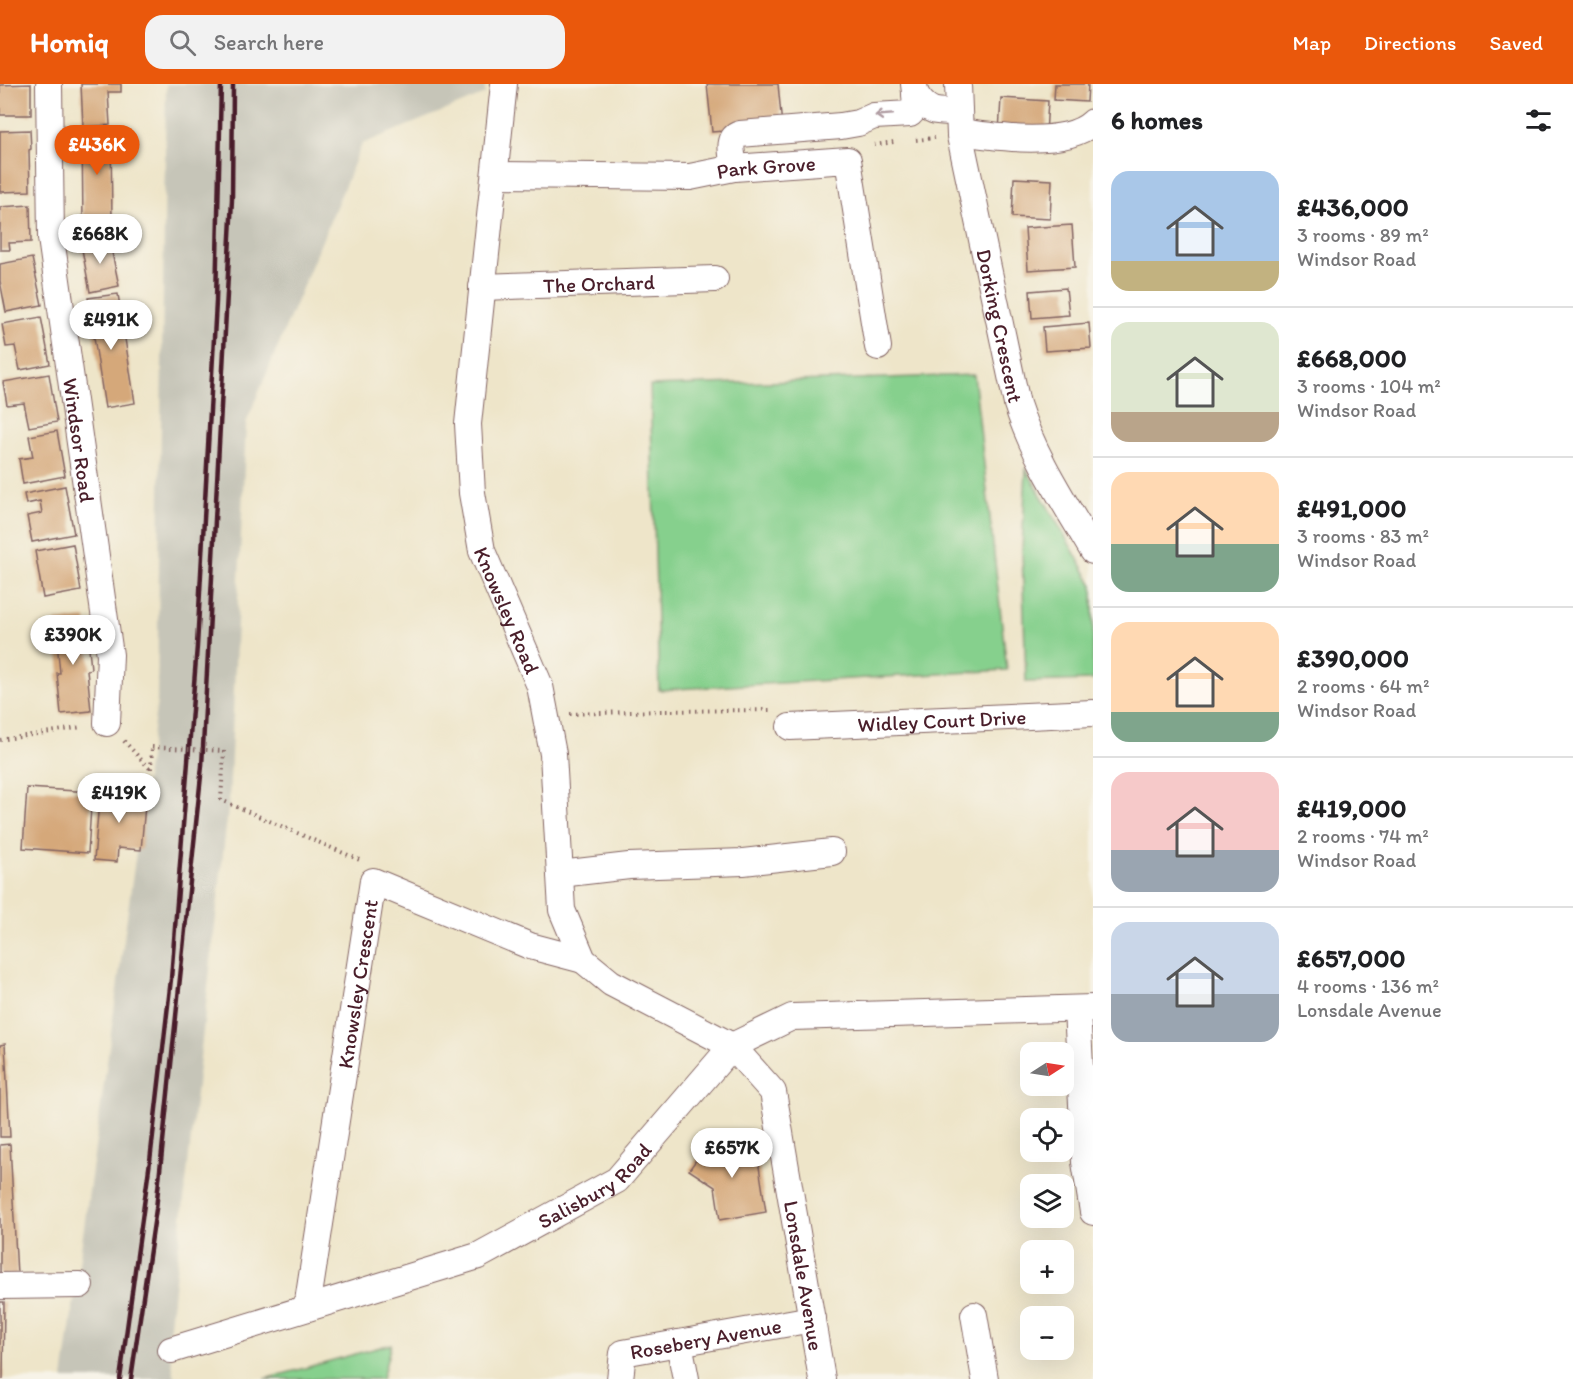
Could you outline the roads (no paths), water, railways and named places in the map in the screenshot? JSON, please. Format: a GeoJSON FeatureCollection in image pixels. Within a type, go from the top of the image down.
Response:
{"type":"FeatureCollection","features":[{"type":"Feature","properties":{"kind":"street","name":"Windsor Road"},"geometry":{"type":"LineString","coordinates":[[49,84],[51,238],[110,655],[107,723]]}},
{"type":"Feature","properties":{"kind":"street","name":"Knowsley Road"},"geometry":{"type":"LineString","coordinates":[[504,84],[468,424],[472,494],[482,551],[540,686],[554,754],[562,910],[583,960],[611,983],[732,1046]]}},
{"type":"Feature","properties":{"kind":"street","name":"Dorking Crescent"},"geometry":{"type":"LineString","coordinates":[[958,84],[959,126],[1017,404],[1035,451],[1093,551]]}},
{"type":"Feature","properties":{"kind":"street"},"geometry":{"type":"LineString","coordinates":[[914,88],[925,105],[935,112],[959,126],[987,135],[1051,139],[1070,135],[1088,127],[1093,122]]}},
{"type":"Feature","properties":{"kind":"street"},"geometry":{"type":"LineString","coordinates":[[734,168],[732,139],[737,134],[842,126],[858,123],[874,116],[910,114],[915,107],[914,88]]}},
{"type":"Feature","properties":{"kind":"street","name":"Park Grove"},"geometry":{"type":"LineString","coordinates":[[495,175],[690,177],[734,168],[848,160],[878,346]]}},
{"type":"Feature","properties":{"kind":"street","name":"The Orchard"},"geometry":{"type":"LineString","coordinates":[[482,287],[716,279]]}},
{"type":"Feature","properties":{"kind":"street","name":"Widley Court Drive"},"geometry":{"type":"LineString","coordinates":[[790,727],[1093,713]]}},
{"type":"Feature","properties":{"kind":"street"},"geometry":{"type":"LineString","coordinates":[[560,874],[628,866],[743,862],[832,852]]}},
{"type":"Feature","properties":{"kind":"street","name":"Knowsley Crescent"},"geometry":{"type":"LineString","coordinates":[[307,1308],[373,881],[530,946],[583,960]]}},
{"type":"Feature","properties":{"kind":"street"},"geometry":{"type":"LineString","coordinates":[[1085,1009],[1085,1162],[1093,1212]]}},
{"type":"Feature","properties":{"kind":"street","name":"Salisbury Road"},"geometry":{"type":"LineString","coordinates":[[171,1350],[478,1256],[617,1180],[732,1046],[792,1017],[1085,1009]]}},
{"type":"Feature","properties":{"kind":"street","name":"Lonsdale Avenue"},"geometry":{"type":"LineString","coordinates":[[732,1046],[773,1092],[822,1379]]}},
{"type":"Feature","properties":{"kind":"street"},"geometry":{"type":"LineString","coordinates":[[0,1286],[80,1285]]}},
{"type":"Feature","properties":{"kind":"street"},"geometry":{"type":"LineString","coordinates":[[974,1315],[985,1379]]}},
{"type":"Feature","properties":{"kind":"street","name":"Rosebery Avenue"},"geometry":{"type":"LineString","coordinates":[[620,1379],[623,1353],[812,1319]]}},
{"type":"Feature","properties":{"kind":"street"},"geometry":{"type":"LineString","coordinates":[[679,1343],[686,1379]]}},
{"type":"Feature","properties":{"kind":"railway"},"geometry":{"type":"LineString","coordinates":[[120,1379],[150,1161],[171,979],[197,646],[216,302],[221,84]]}},
{"type":"Feature","properties":{"kind":"railway"},"geometry":{"type":"LineString","coordinates":[[131,1379],[156,1209],[202,766],[232,199],[233,84]]}}]}
